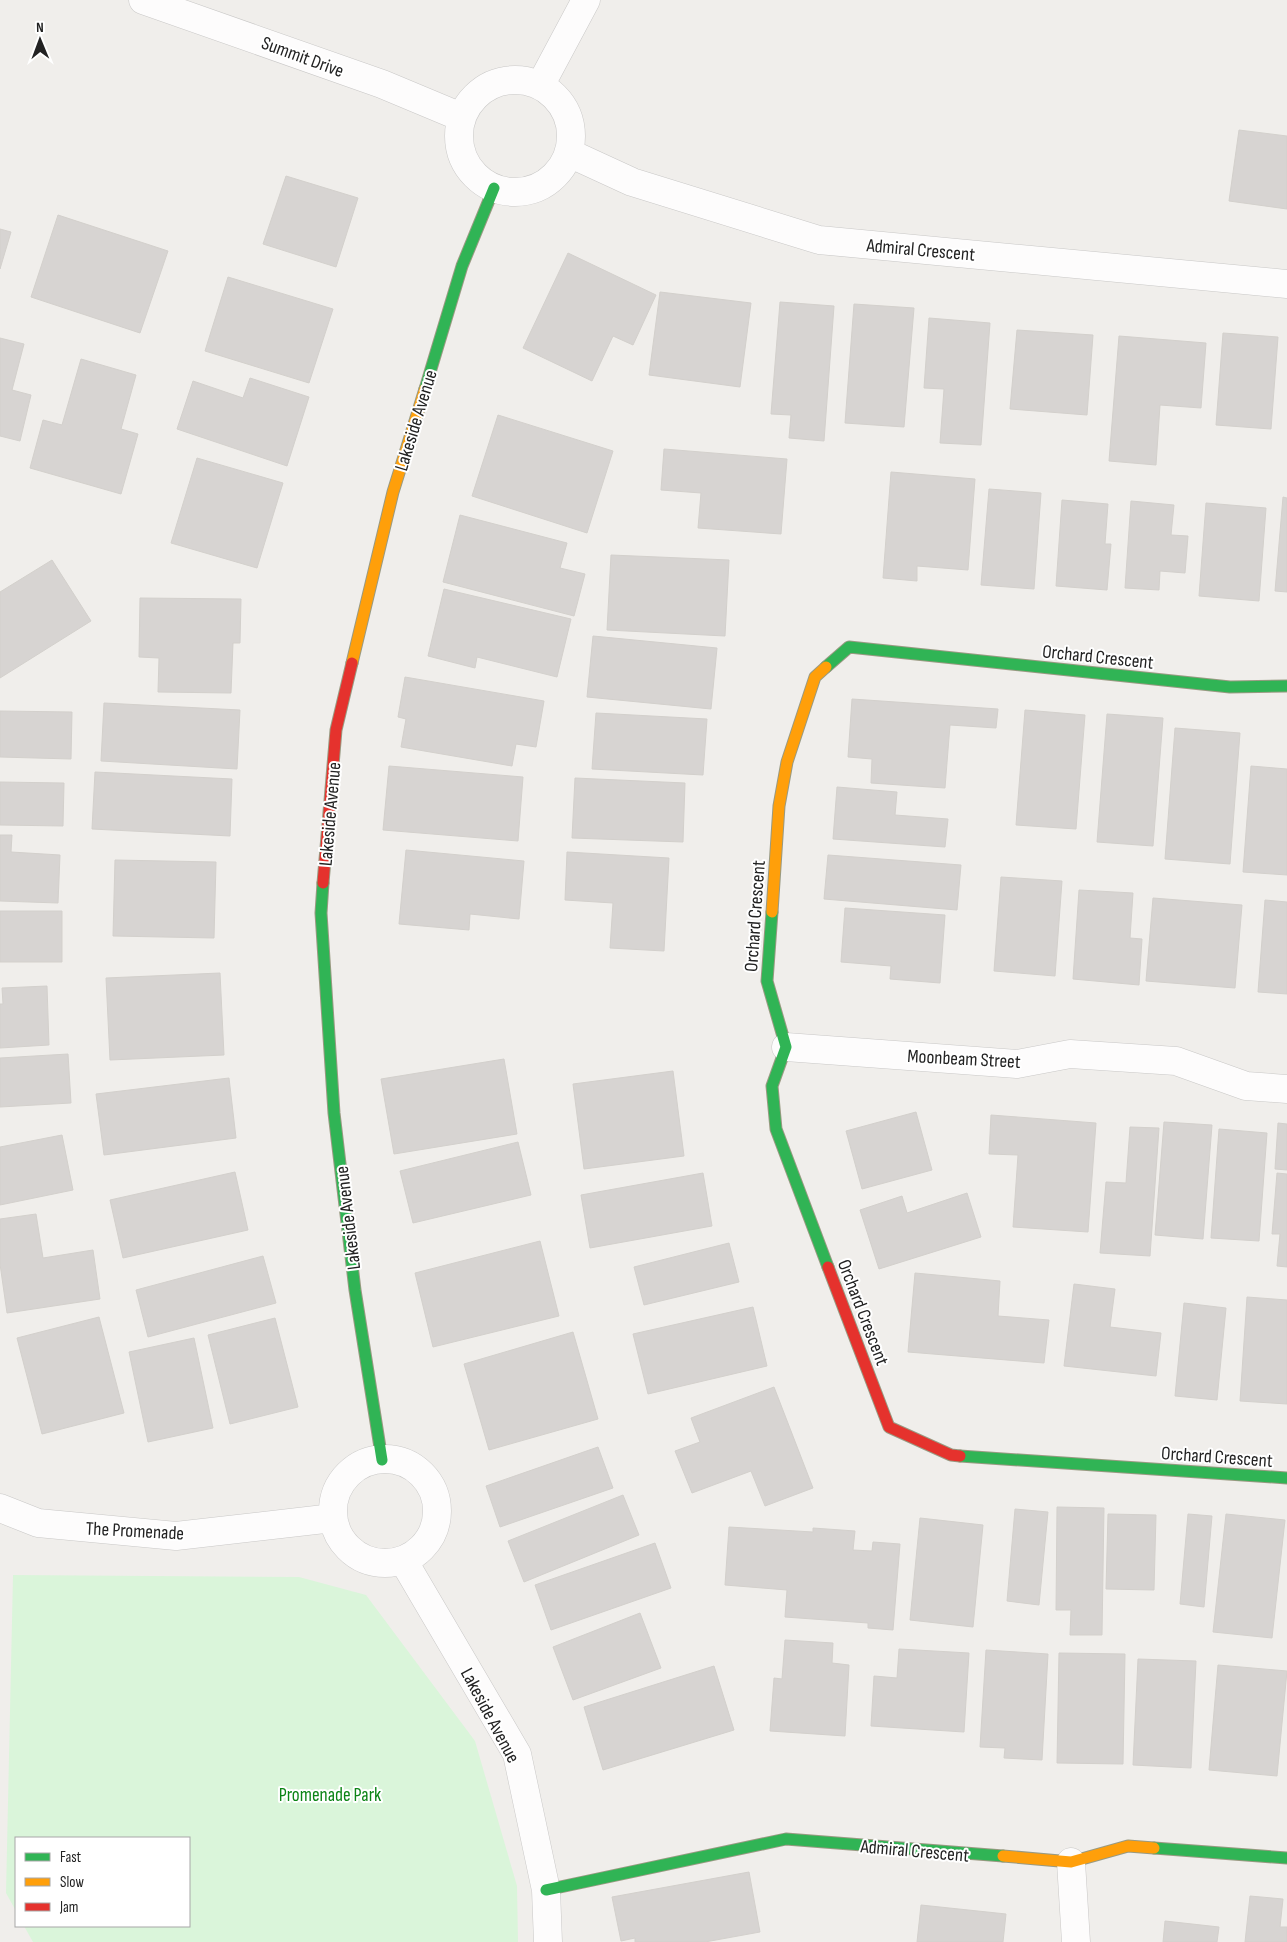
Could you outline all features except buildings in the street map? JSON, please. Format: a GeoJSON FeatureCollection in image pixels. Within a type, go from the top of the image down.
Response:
{"type":"FeatureCollection","features":[{"type":"Feature","properties":{"kind":"street","name":"Summit Drive"},"geometry":{"type":"LineString","coordinates":[[143,0],[382,84],[462,117]]}},
{"type":"Feature","properties":{"kind":"street"},"geometry":{"type":"LineString","coordinates":[[540,86],[586,0]]}},
{"type":"Feature","properties":{"kind":"street"},"geometry":{"type":"LineString","coordinates":[[522,81],[540,86],[553,95],[563,108],[569,122],[571,138],[569,154],[560,170],[547,182],[530,190],[512,192],[494,188],[479,180],[468,167],[460,151],[458,134],[462,117],[471,101],[486,88],[503,82],[522,81]]}},
{"type":"Feature","properties":{"kind":"street","name":"Admiral Crescent"},"geometry":{"type":"LineString","coordinates":[[569,154],[632,182],[819,240],[1287,284]]}},
{"type":"Feature","properties":{"kind":"street","name":"Lakeside Avenue"},"geometry":{"type":"LineString","coordinates":[[382,1460],[355,1290],[334,1113],[321,913],[336,730],[393,492],[462,266],[494,188]]}},
{"type":"Feature","properties":{"kind":"street","name":"Orchard Crescent"},"geometry":{"type":"LineString","coordinates":[[1287,686],[1230,687],[849,647],[815,677],[787,762],[779,806],[767,981],[786,1047],[772,1086],[776,1129],[889,1427],[951,1455],[1287,1478]]}},
{"type":"Feature","properties":{"kind":"street","name":"Moonbeam Street"},"geometry":{"type":"LineString","coordinates":[[786,1047],[1017,1064],[1070,1054],[1176,1061],[1246,1086],[1287,1089]]}},
{"type":"Feature","properties":{"kind":"street"},"geometry":{"type":"LineString","coordinates":[[371,1461],[400,1461],[412,1467],[429,1483],[437,1506],[433,1532],[423,1548],[403,1560],[385,1564],[365,1560],[350,1550],[341,1540],[333,1518],[334,1500],[338,1487],[355,1469],[371,1461]]}},
{"type":"Feature","properties":{"kind":"street","name":"The Promenade"},"geometry":{"type":"LineString","coordinates":[[0,1508],[38,1523],[176,1536],[333,1518]]}},
{"type":"Feature","properties":{"kind":"street","name":"Lakeside Avenue"},"geometry":{"type":"LineString","coordinates":[[403,1560],[517,1754],[546,1890],[548,1942]]}},
{"type":"Feature","properties":{"kind":"street","name":"Admiral Crescent"},"geometry":{"type":"LineString","coordinates":[[546,1890],[786,1840],[1071,1862],[1128,1846],[1287,1858]]}},
{"type":"Feature","properties":{"kind":"street"},"geometry":{"type":"LineString","coordinates":[[1071,1862],[1076,1942]]}},
{"type":"Feature","properties":{"kind":"green space","name":"Promenade Park"},"geometry":{"type":"Polygon","coordinates":[[[13,1575],[299,1577],[366,1595],[475,1741],[517,1886],[518,1942],[33,1942],[25,1927],[190,1927],[190,1837],[15,1837],[15,1909],[6,1893],[13,1575]]]}},
{"type":"Feature","properties":{"kind":"traffic: fast"},"geometry":{"type":"LineString","coordinates":[[425,389],[462,266],[494,188]]}},
{"type":"Feature","properties":{"kind":"traffic: fast"},"geometry":{"type":"LineString","coordinates":[[826,667],[849,647],[1230,687],[1287,686]]}},
{"type":"Feature","properties":{"kind":"traffic: fast"},"geometry":{"type":"LineString","coordinates":[[323,883],[321,913],[334,1113],[355,1290],[382,1460]]}},
{"type":"Feature","properties":{"kind":"traffic: fast"},"geometry":{"type":"LineString","coordinates":[[772,912],[767,981],[786,1047],[772,1086],[776,1129],[828,1267]]}},
{"type":"Feature","properties":{"kind":"traffic: fast"},"geometry":{"type":"LineString","coordinates":[[960,1456],[1287,1478]]}},
{"type":"Feature","properties":{"kind":"traffic: fast"},"geometry":{"type":"LineString","coordinates":[[546,1890],[786,1839],[1003,1856]]}},
{"type":"Feature","properties":{"kind":"traffic: fast"},"geometry":{"type":"LineString","coordinates":[[1154,1848],[1287,1858]]}},
{"type":"Feature","properties":{"kind":"traffic: slow"},"geometry":{"type":"LineString","coordinates":[[352,663],[393,492],[425,389]]}},
{"type":"Feature","properties":{"kind":"traffic: slow"},"geometry":{"type":"LineString","coordinates":[[772,912],[779,806],[787,762],[815,677],[826,667]]}},
{"type":"Feature","properties":{"kind":"traffic: slow"},"geometry":{"type":"LineString","coordinates":[[1003,1856],[1071,1862],[1128,1846],[1154,1848]]}},
{"type":"Feature","properties":{"kind":"traffic: jam"},"geometry":{"type":"LineString","coordinates":[[323,883],[336,730],[352,663]]}},
{"type":"Feature","properties":{"kind":"traffic: jam"},"geometry":{"type":"LineString","coordinates":[[828,1267],[889,1427],[951,1455],[960,1456]]}}]}
